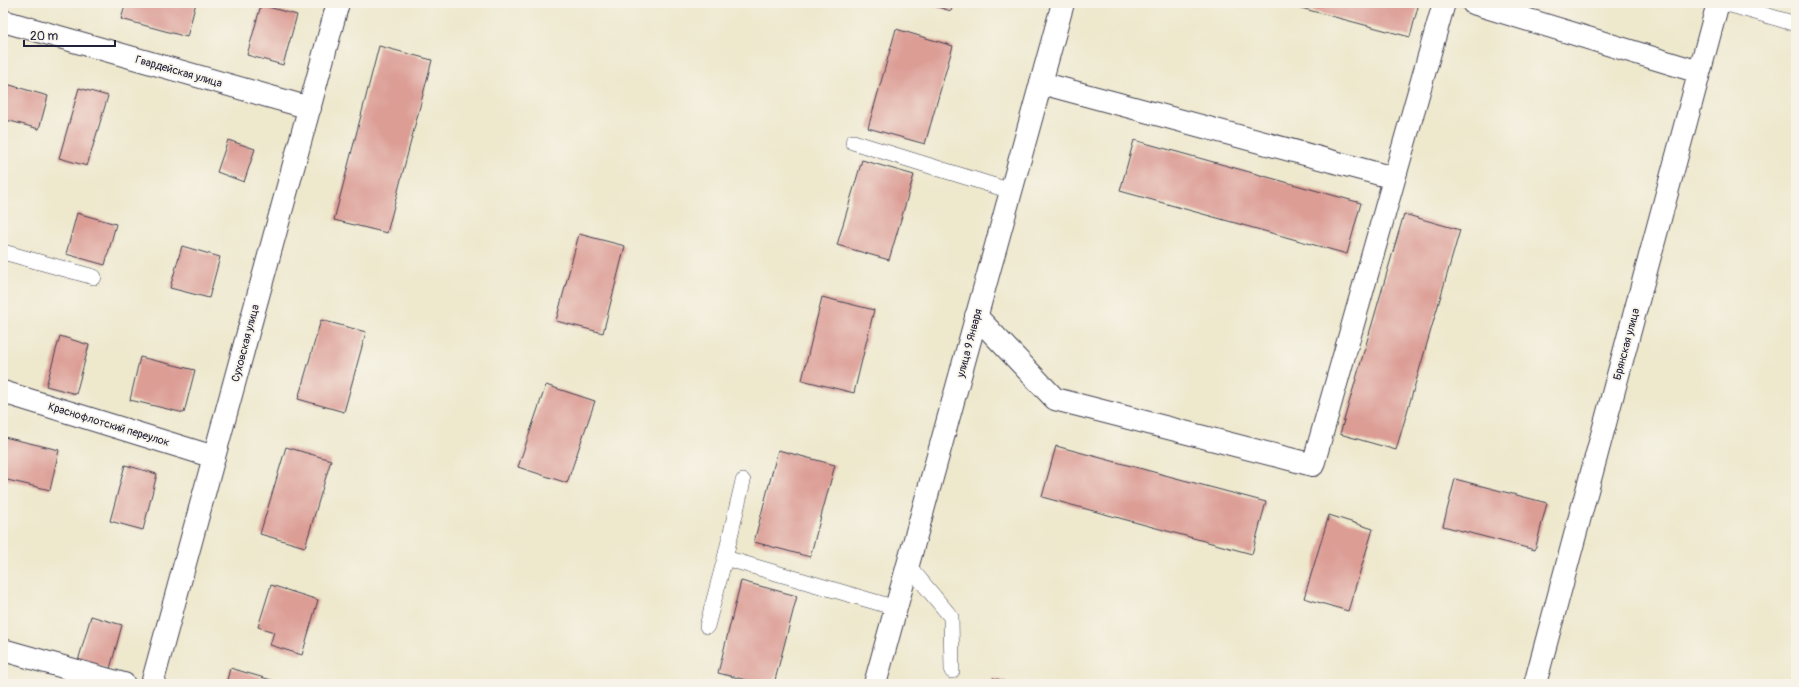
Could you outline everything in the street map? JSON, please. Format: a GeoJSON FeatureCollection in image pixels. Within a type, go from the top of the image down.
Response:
{"type":"FeatureCollection","features":[{"type":"Feature","properties":{"kind":"street","name":"Суховская улица"},"geometry":{"type":"LineString","coordinates":[[152,684],[338,3]]}},
{"type":"Feature","properties":{"kind":"street","name":"улица 9 Января"},"geometry":{"type":"LineString","coordinates":[[875,684],[1063,3]]}},
{"type":"Feature","properties":{"kind":"street"},"geometry":{"type":"LineString","coordinates":[[976,316],[1055,399],[1313,465],[1444,3]]}},
{"type":"Feature","properties":{"kind":"street"},"geometry":{"type":"LineString","coordinates":[[1473,3],[1700,72]]}},
{"type":"Feature","properties":{"kind":"street","name":"Брянская улица"},"geometry":{"type":"LineString","coordinates":[[1535,684],[1718,3]]}},
{"type":"Feature","properties":{"kind":"street","name":"Гвардейская улица"},"geometry":{"type":"LineString","coordinates":[[3,21],[310,108]]}},
{"type":"Feature","properties":{"kind":"street"},"geometry":{"type":"LineString","coordinates":[[1041,83],[1394,178]]}},
{"type":"Feature","properties":{"kind":"street","name":"Краснофлотский переулок"},"geometry":{"type":"LineString","coordinates":[[3,392],[214,457]]}},
{"type":"Feature","properties":{"kind":"street"},"geometry":{"type":"LineString","coordinates":[[3,650],[124,684]]}},
{"type":"Feature","properties":{"kind":"lane"},"geometry":{"type":"LineString","coordinates":[[1724,3],[1796,24]]}},
{"type":"Feature","properties":{"kind":"lane"},"geometry":{"type":"LineString","coordinates":[[853,142],[1011,191]]}},
{"type":"Feature","properties":{"kind":"lane"},"geometry":{"type":"LineString","coordinates":[[3,252],[94,277]]}},
{"type":"Feature","properties":{"kind":"lane"},"geometry":{"type":"LineString","coordinates":[[707,626],[743,481]]}},
{"type":"Feature","properties":{"kind":"lane"},"geometry":{"type":"LineString","coordinates":[[725,558],[896,608]]}},
{"type":"Feature","properties":{"kind":"lane"},"geometry":{"type":"LineString","coordinates":[[908,565],[951,617],[952,672]]}},
{"type":"Feature","properties":{"kind":"building"},"geometry":{"type":"Polygon","coordinates":[[[126,3],[196,3],[187,37],[121,19],[126,3]]]}},
{"type":"Feature","properties":{"kind":"building"},"geometry":{"type":"Polygon","coordinates":[[[924,3],[954,3],[951,11],[924,3]]]}},
{"type":"Feature","properties":{"kind":"building"},"geometry":{"type":"Polygon","coordinates":[[[1282,3],[1419,3],[1410,37],[1282,3]]]}},
{"type":"Feature","properties":{"kind":"building"},"geometry":{"type":"Polygon","coordinates":[[[261,5],[297,15],[283,65],[247,55],[261,5]]]}},
{"type":"Feature","properties":{"kind":"building"},"geometry":{"type":"Polygon","coordinates":[[[896,29],[953,46],[925,144],[868,128],[896,29]]]}},
{"type":"Feature","properties":{"kind":"building"},"geometry":{"type":"Polygon","coordinates":[[[379,46],[432,60],[387,233],[334,220],[379,46]]]}},
{"type":"Feature","properties":{"kind":"building"},"geometry":{"type":"Polygon","coordinates":[[[3,83],[48,96],[39,129],[3,119],[3,83]]]}},
{"type":"Feature","properties":{"kind":"building"},"geometry":{"type":"Polygon","coordinates":[[[79,88],[108,96],[87,166],[59,158],[79,88]]]}},
{"type":"Feature","properties":{"kind":"building"},"geometry":{"type":"Polygon","coordinates":[[[228,140],[255,149],[244,182],[217,172],[228,140]]]}},
{"type":"Feature","properties":{"kind":"building"},"geometry":{"type":"Polygon","coordinates":[[[1134,140],[1361,203],[1347,254],[1120,191],[1134,140]]]}},
{"type":"Feature","properties":{"kind":"building"},"geometry":{"type":"Polygon","coordinates":[[[862,160],[914,175],[889,260],[837,245],[862,160]]]}},
{"type":"Feature","properties":{"kind":"building"},"geometry":{"type":"Polygon","coordinates":[[[77,213],[116,224],[105,265],[66,254],[77,213]]]}},
{"type":"Feature","properties":{"kind":"building"},"geometry":{"type":"Polygon","coordinates":[[[1404,214],[1460,230],[1396,450],[1340,434],[1404,214]]]}},
{"type":"Feature","properties":{"kind":"building"},"geometry":{"type":"Polygon","coordinates":[[[579,234],[625,246],[603,333],[556,321],[579,234]]]}},
{"type":"Feature","properties":{"kind":"building"},"geometry":{"type":"Polygon","coordinates":[[[182,246],[220,257],[209,298],[170,288],[182,246]]]}},
{"type":"Feature","properties":{"kind":"building"},"geometry":{"type":"Polygon","coordinates":[[[822,297],[874,310],[854,393],[802,380],[822,297]]]}},
{"type":"Feature","properties":{"kind":"building"},"geometry":{"type":"Polygon","coordinates":[[[321,320],[366,332],[344,412],[298,399],[321,320]]]}},
{"type":"Feature","properties":{"kind":"building"},"geometry":{"type":"Polygon","coordinates":[[[60,336],[89,345],[76,394],[46,386],[60,336]]]}},
{"type":"Feature","properties":{"kind":"building"},"geometry":{"type":"Polygon","coordinates":[[[140,357],[195,370],[184,413],[130,400],[140,357]]]}},
{"type":"Feature","properties":{"kind":"building"},"geometry":{"type":"Polygon","coordinates":[[[546,385],[595,401],[567,483],[518,467],[546,385]]]}},
{"type":"Feature","properties":{"kind":"building"},"geometry":{"type":"Polygon","coordinates":[[[4,437],[59,450],[50,490],[3,479],[4,437]]]}},
{"type":"Feature","properties":{"kind":"building"},"geometry":{"type":"Polygon","coordinates":[[[1056,446],[1266,502],[1252,554],[1042,497],[1056,446]]]}},
{"type":"Feature","properties":{"kind":"building"},"geometry":{"type":"Polygon","coordinates":[[[286,447],[331,460],[305,547],[260,534],[286,447]]]}},
{"type":"Feature","properties":{"kind":"building"},"geometry":{"type":"Polygon","coordinates":[[[778,450],[835,465],[810,557],[754,542],[778,450]]]}},
{"type":"Feature","properties":{"kind":"building"},"geometry":{"type":"Polygon","coordinates":[[[125,465],[157,474],[143,530],[110,521],[125,465]]]}},
{"type":"Feature","properties":{"kind":"building"},"geometry":{"type":"Polygon","coordinates":[[[1455,479],[1547,503],[1535,550],[1443,526],[1455,479]]]}},
{"type":"Feature","properties":{"kind":"building"},"geometry":{"type":"Polygon","coordinates":[[[1329,515],[1373,529],[1348,611],[1304,598],[1329,515]]]}},
{"type":"Feature","properties":{"kind":"building"},"geometry":{"type":"Polygon","coordinates":[[[741,581],[797,596],[774,684],[762,684],[718,673],[741,581]]]}},
{"type":"Feature","properties":{"kind":"building"},"geometry":{"type":"Polygon","coordinates":[[[271,585],[318,600],[302,655],[270,645],[274,632],[258,627],[271,585]]]}},
{"type":"Feature","properties":{"kind":"building"},"geometry":{"type":"Polygon","coordinates":[[[91,616],[122,625],[110,669],[78,661],[91,616]]]}},
{"type":"Feature","properties":{"kind":"building"},"geometry":{"type":"Polygon","coordinates":[[[230,668],[285,684],[226,684],[230,668]]]}},
{"type":"Feature","properties":{"kind":"building"},"geometry":{"type":"Polygon","coordinates":[[[993,678],[1013,684],[991,684],[993,678]]]}}]}
